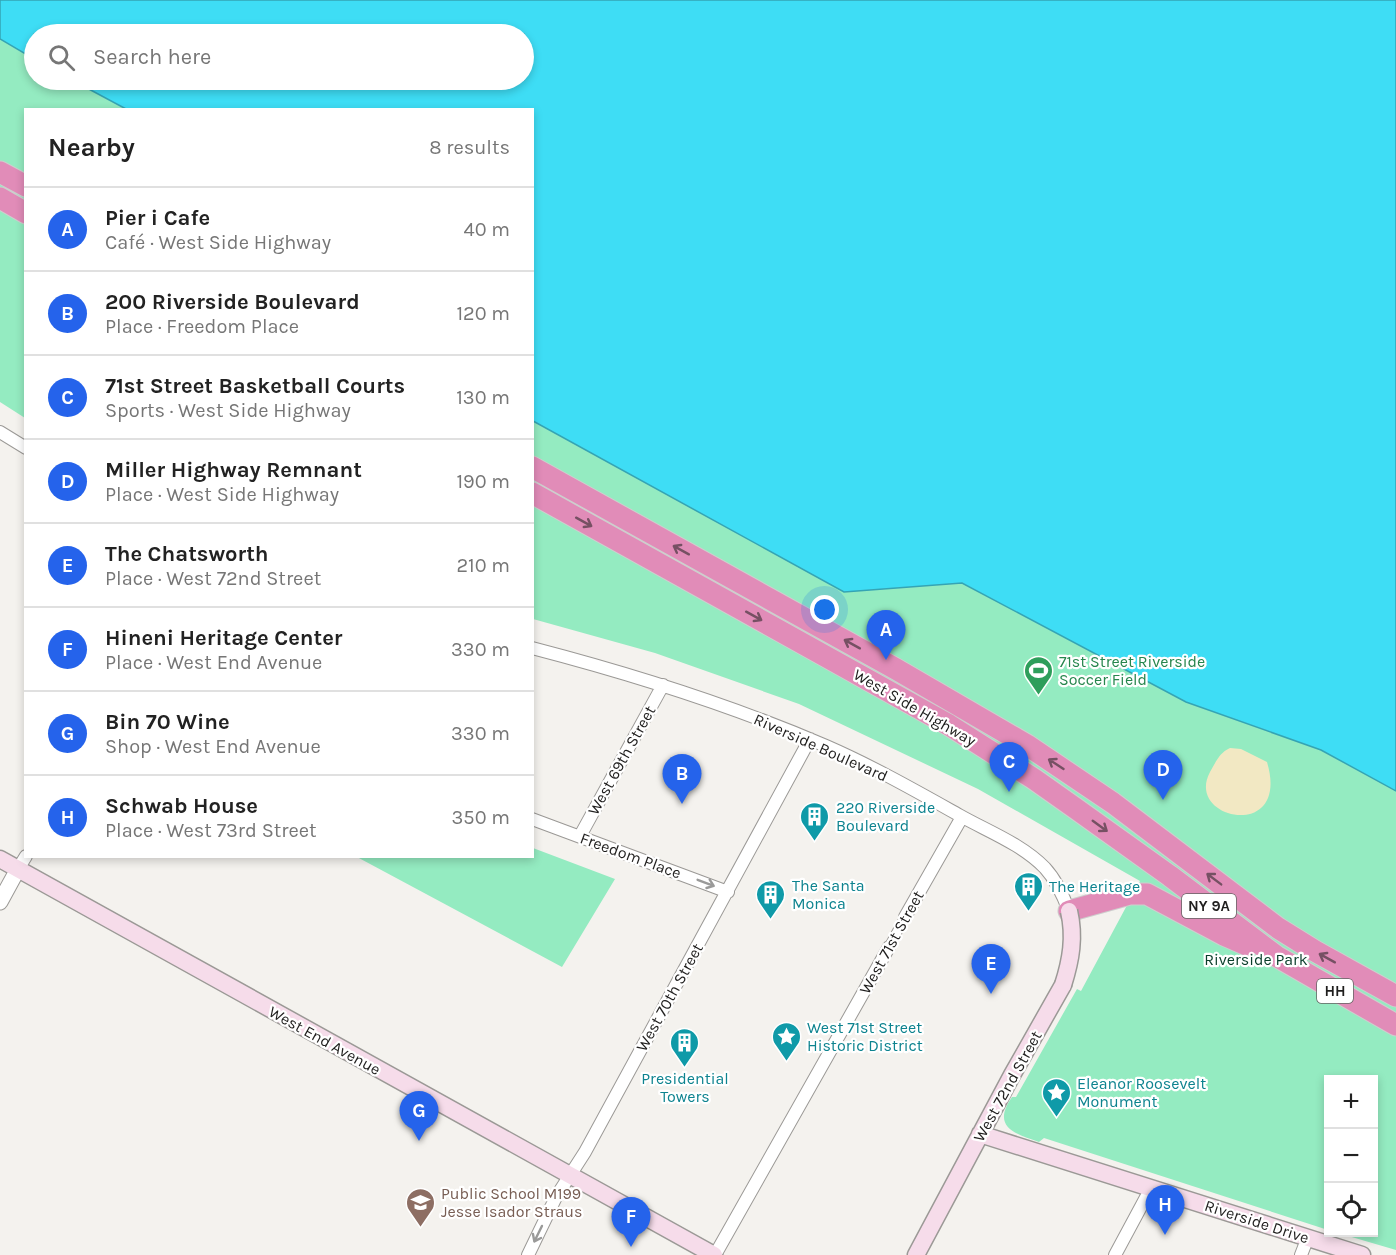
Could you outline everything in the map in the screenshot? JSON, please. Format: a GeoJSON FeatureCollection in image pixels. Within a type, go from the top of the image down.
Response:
{"type":"FeatureCollection","features":[{"type":"Feature","properties":{"kind":"highway"},"geometry":{"type":"LineString","coordinates":[[0,172],[24,185]]}},
{"type":"Feature","properties":{"kind":"highway"},"geometry":{"type":"LineString","coordinates":[[0,198],[24,212]]}},
{"type":"Feature","properties":{"kind":"highway","name":"West Side Highway"},"geometry":{"type":"LineString","coordinates":[[534,468],[896,669],[1027,745],[1113,803],[1260,915]]}},
{"type":"Feature","properties":{"kind":"highway","name":"West Side Highway"},"geometry":{"type":"LineString","coordinates":[[534,495],[949,725],[1067,802],[1170,876],[1246,940]]}},
{"type":"Feature","properties":{"kind":"highway"},"geometry":{"type":"LineString","coordinates":[[1070,911],[1131,894],[1147,894],[1224,935],[1246,940]]}},
{"type":"Feature","properties":{"kind":"highway","name":"HH"},"geometry":{"type":"LineString","coordinates":[[1260,915],[1315,951],[1396,996]]}},
{"type":"Feature","properties":{"kind":"highway","name":"HH"},"geometry":{"type":"LineString","coordinates":[[1246,940],[1396,1025]]}},
{"type":"Feature","properties":{"kind":"main road","name":"West End Avenue"},"geometry":{"type":"LineString","coordinates":[[0,859],[22,863],[569,1175],[714,1255]]}},
{"type":"Feature","properties":{"kind":"main road","name":"West 72nd Street"},"geometry":{"type":"LineString","coordinates":[[916,1255],[1063,985],[1071,955],[1070,911]]}},
{"type":"Feature","properties":{"kind":"main road","name":"Riverside Drive"},"geometry":{"type":"LineString","coordinates":[[980,1134],[1362,1255]]}},
{"type":"Feature","properties":{"kind":"street"},"geometry":{"type":"LineString","coordinates":[[0,432],[24,447]]}},
{"type":"Feature","properties":{"kind":"street","name":"Riverside Boulevard"},"geometry":{"type":"LineString","coordinates":[[534,649],[663,685],[810,740],[905,785],[1023,850],[1043,866],[1056,884],[1070,911]]}},
{"type":"Feature","properties":{"kind":"street","name":"West 69th Street"},"geometry":{"type":"LineString","coordinates":[[580,836],[663,685]]}},
{"type":"Feature","properties":{"kind":"street","name":"West 70th Street"},"geometry":{"type":"LineString","coordinates":[[528,1255],[569,1175],[585,1152],[810,740]]}},
{"type":"Feature","properties":{"kind":"street","name":"West 71st Street"},"geometry":{"type":"LineString","coordinates":[[714,1255],[962,817]]}},
{"type":"Feature","properties":{"kind":"street","name":"Freedom Place"},"geometry":{"type":"LineString","coordinates":[[534,820],[728,892]]}},
{"type":"Feature","properties":{"kind":"street"},"geometry":{"type":"LineString","coordinates":[[0,902],[22,863]]}},
{"type":"Feature","properties":{"kind":"street"},"geometry":{"type":"LineString","coordinates":[[1115,1255],[1151,1188]]}},
{"type":"Feature","properties":{"kind":"street"},"geometry":{"type":"LineString","coordinates":[[1300,1255],[1308,1238]]}},
{"type":"Feature","properties":{"kind":"green space"},"geometry":{"type":"Polygon","coordinates":[[[0,39],[24,53],[24,90],[91,90],[124,108],[24,108],[24,417],[0,402],[0,39]]]}},
{"type":"Feature","properties":{"kind":"green space","name":"Riverside Park"},"geometry":{"type":"Polygon","coordinates":[[[534,422],[845,531],[962,583],[1186,702],[1321,750],[1396,790],[1396,1250],[1352,1237],[1378,1237],[1378,1075],[1324,1075],[1324,1229],[1044,1138],[1039,1142],[1009,1128],[1004,1116],[1006,1107],[1012,1097],[1016,1097],[1077,989],[1081,991],[1140,881],[978,789],[799,704],[655,653],[534,619],[534,422]]]}},
{"type":"Feature","properties":{"kind":"green space"},"geometry":{"type":"Polygon","coordinates":[[[534,848],[615,879],[562,967],[359,858],[534,858],[534,848]]]}},
{"type":"Feature","properties":{"kind":"sand"},"geometry":{"type":"Polygon","coordinates":[[[1230,748],[1241,749],[1267,762],[1270,787],[1265,804],[1253,813],[1238,815],[1223,811],[1211,802],[1206,789],[1210,772],[1216,761],[1223,752],[1230,748]]]}},
{"type":"Feature","properties":{"kind":"water"},"geometry":{"type":"Polygon","coordinates":[[[0,0],[1396,0],[1396,791],[1321,750],[1186,702],[962,583],[844,592],[534,422],[534,108],[124,108],[91,90],[534,90],[534,24],[24,24],[24,53],[0,39],[0,0]]]}},
{"type":"Feature","properties":{"kind":"place","name":"Pier i Cafe"},"geometry":{"type":"Point","coordinates":[886,660]}},
{"type":"Feature","properties":{"kind":"place","name":"71st Street Riverside Soccer Field"},"geometry":{"type":"Point","coordinates":[1038,696]}},
{"type":"Feature","properties":{"kind":"place","name":"71st Street Basketball Courts"},"geometry":{"type":"Point","coordinates":[1009,792]}},
{"type":"Feature","properties":{"kind":"place","name":"Miller Highway Remnant"},"geometry":{"type":"Point","coordinates":[1163,800]}},
{"type":"Feature","properties":{"kind":"place","name":"200 Riverside Boulevard"},"geometry":{"type":"Point","coordinates":[682,804]}},
{"type":"Feature","properties":{"kind":"place","name":"220 Riverside Boulevard"},"geometry":{"type":"Point","coordinates":[815,842]}},
{"type":"Feature","properties":{"kind":"place","name":"The Heritage"},"geometry":{"type":"Point","coordinates":[1028,912]}},
{"type":"Feature","properties":{"kind":"place","name":"The Santa Monica"},"geometry":{"type":"Point","coordinates":[771,920]}},
{"type":"Feature","properties":{"kind":"place","name":"The Chatsworth"},"geometry":{"type":"Point","coordinates":[991,994]}},
{"type":"Feature","properties":{"kind":"place","name":"West 71st Street Historic District"},"geometry":{"type":"Point","coordinates":[786,1062]}},
{"type":"Feature","properties":{"kind":"place","name":"Presidential Towers"},"geometry":{"type":"Point","coordinates":[685,1068]}},
{"type":"Feature","properties":{"kind":"place","name":"Eleanor Roosevelt Monument"},"geometry":{"type":"Point","coordinates":[1056,1118]}},
{"type":"Feature","properties":{"kind":"place","name":"Bin 70 Wine"},"geometry":{"type":"Point","coordinates":[419,1141]}},
{"type":"Feature","properties":{"kind":"place","name":"Public School M199 Jesse Isador Straus"},"geometry":{"type":"Point","coordinates":[420,1228]}},
{"type":"Feature","properties":{"kind":"place","name":"Schwab House"},"geometry":{"type":"Point","coordinates":[1165,1235]}},
{"type":"Feature","properties":{"kind":"place","name":"Hineni Heritage Center"},"geometry":{"type":"Point","coordinates":[631,1247]}}]}
